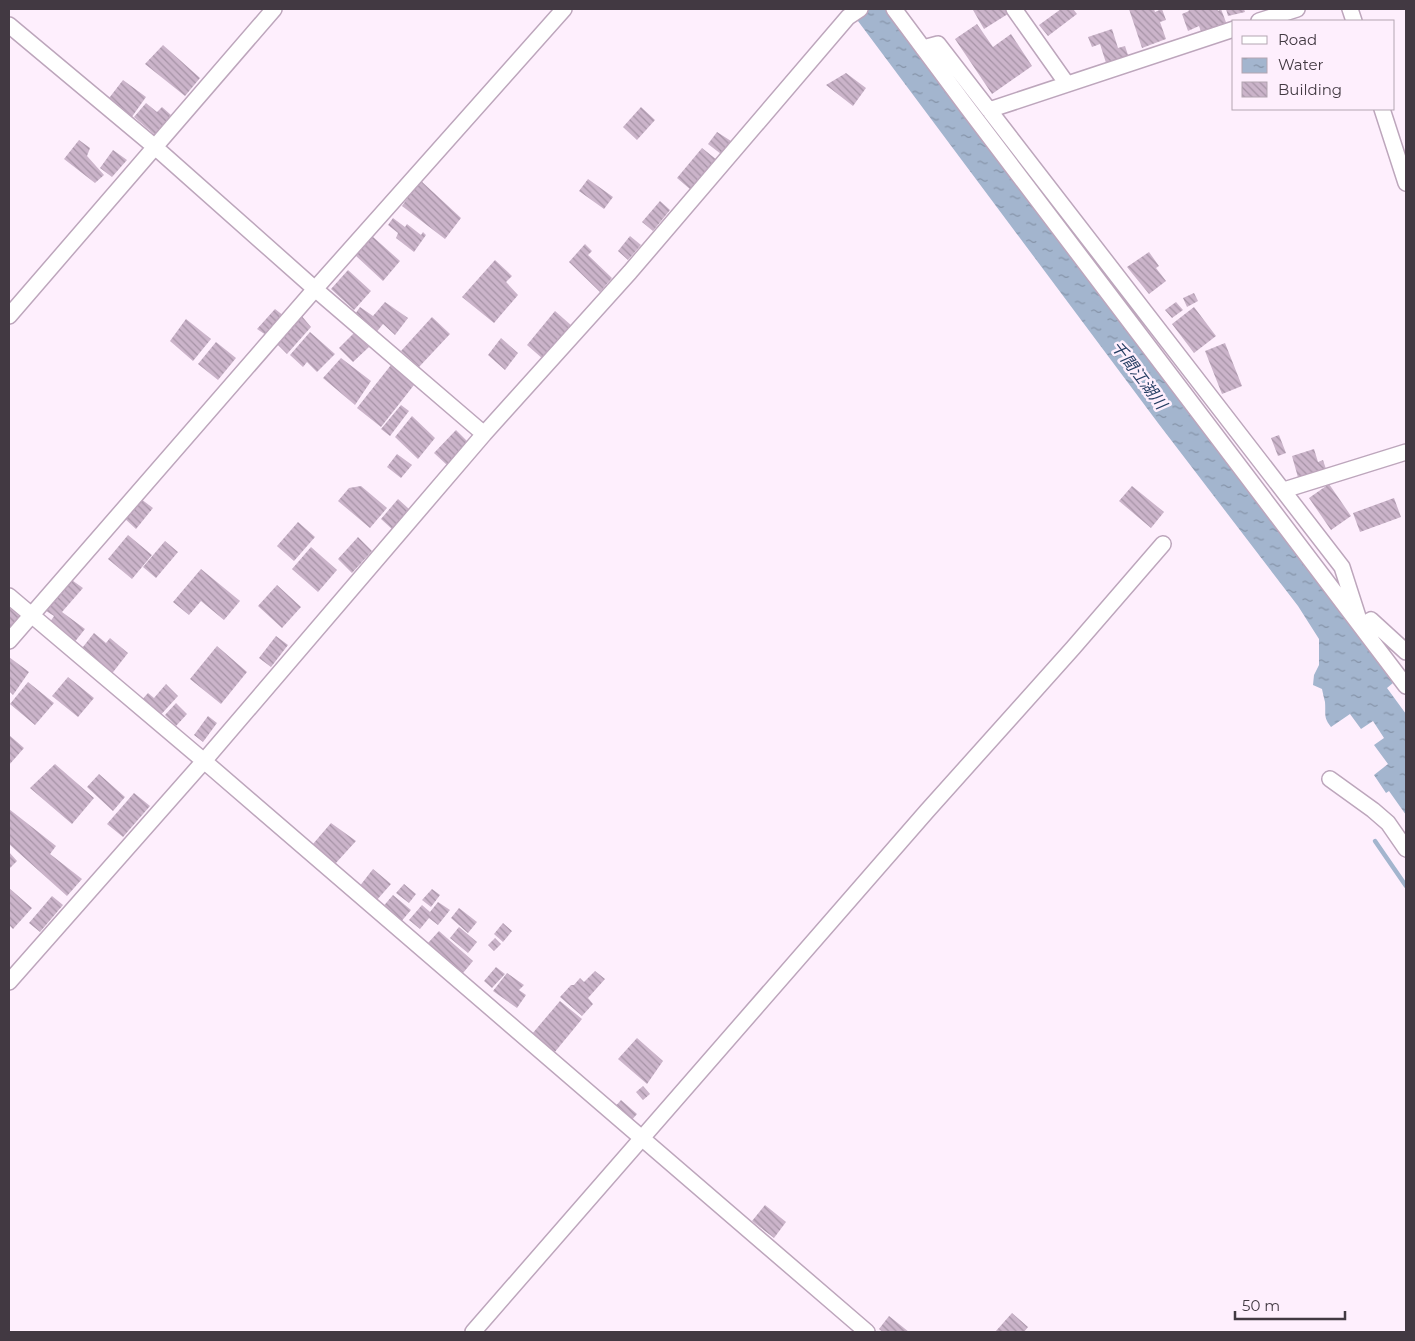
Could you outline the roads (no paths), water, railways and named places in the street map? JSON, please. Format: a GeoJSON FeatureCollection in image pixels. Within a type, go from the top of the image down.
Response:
{"type":"FeatureCollection","features":[{"type":"Feature","properties":{"kind":"street"},"geometry":{"type":"LineString","coordinates":[[9,316],[274,9]]}},
{"type":"Feature","properties":{"kind":"street"},"geometry":{"type":"LineString","coordinates":[[9,641],[315,289],[564,9]]}},
{"type":"Feature","properties":{"kind":"street"},"geometry":{"type":"LineString","coordinates":[[894,9],[1406,686]]}},
{"type":"Feature","properties":{"kind":"street"},"geometry":{"type":"LineString","coordinates":[[1014,9],[1067,84]]}},
{"type":"Feature","properties":{"kind":"street"},"geometry":{"type":"LineString","coordinates":[[1262,20],[1297,9]]}},
{"type":"Feature","properties":{"kind":"street"},"geometry":{"type":"LineString","coordinates":[[9,982],[204,761],[484,434],[630,272],[854,13]]}},
{"type":"Feature","properties":{"kind":"street"},"geometry":{"type":"LineString","coordinates":[[9,25],[155,147],[315,289],[484,434]]}},
{"type":"Feature","properties":{"kind":"street"},"geometry":{"type":"LineString","coordinates":[[989,110],[1232,31]]}},
{"type":"Feature","properties":{"kind":"street"},"geometry":{"type":"LineString","coordinates":[[923,48],[938,44],[1284,490],[1342,567],[1361,626]]}},
{"type":"Feature","properties":{"kind":"street"},"geometry":{"type":"LineString","coordinates":[[1382,110],[1406,183]]}},
{"type":"Feature","properties":{"kind":"street"},"geometry":{"type":"LineString","coordinates":[[1284,490],[1406,452]]}},
{"type":"Feature","properties":{"kind":"street"},"geometry":{"type":"LineString","coordinates":[[473,1332],[927,811],[1163,544]]}},
{"type":"Feature","properties":{"kind":"street"},"geometry":{"type":"LineString","coordinates":[[9,596],[204,761],[866,1332]]}},
{"type":"Feature","properties":{"kind":"street"},"geometry":{"type":"LineString","coordinates":[[1361,626],[1370,620],[1406,652]]}},
{"type":"Feature","properties":{"kind":"street"},"geometry":{"type":"LineString","coordinates":[[1330,779],[1388,823],[1406,849]]}},
{"type":"Feature","properties":{"kind":"water","name":"千間江湖川"},"geometry":{"type":"Polygon","coordinates":[[[849,9],[885,9],[1210,436],[1393,683],[1387,688],[1406,714],[1406,815],[1389,791],[1386,793],[1374,775],[1388,764],[1374,745],[1384,738],[1373,721],[1361,729],[1350,714],[1331,727],[1327,721],[1322,689],[1313,685],[1314,675],[1319,665],[1319,639],[1298,606],[1158,423],[849,9]]]}},
{"type":"Feature","properties":{"kind":"waterway"},"geometry":{"type":"LineString","coordinates":[[1375,841],[1406,886]]}}]}
